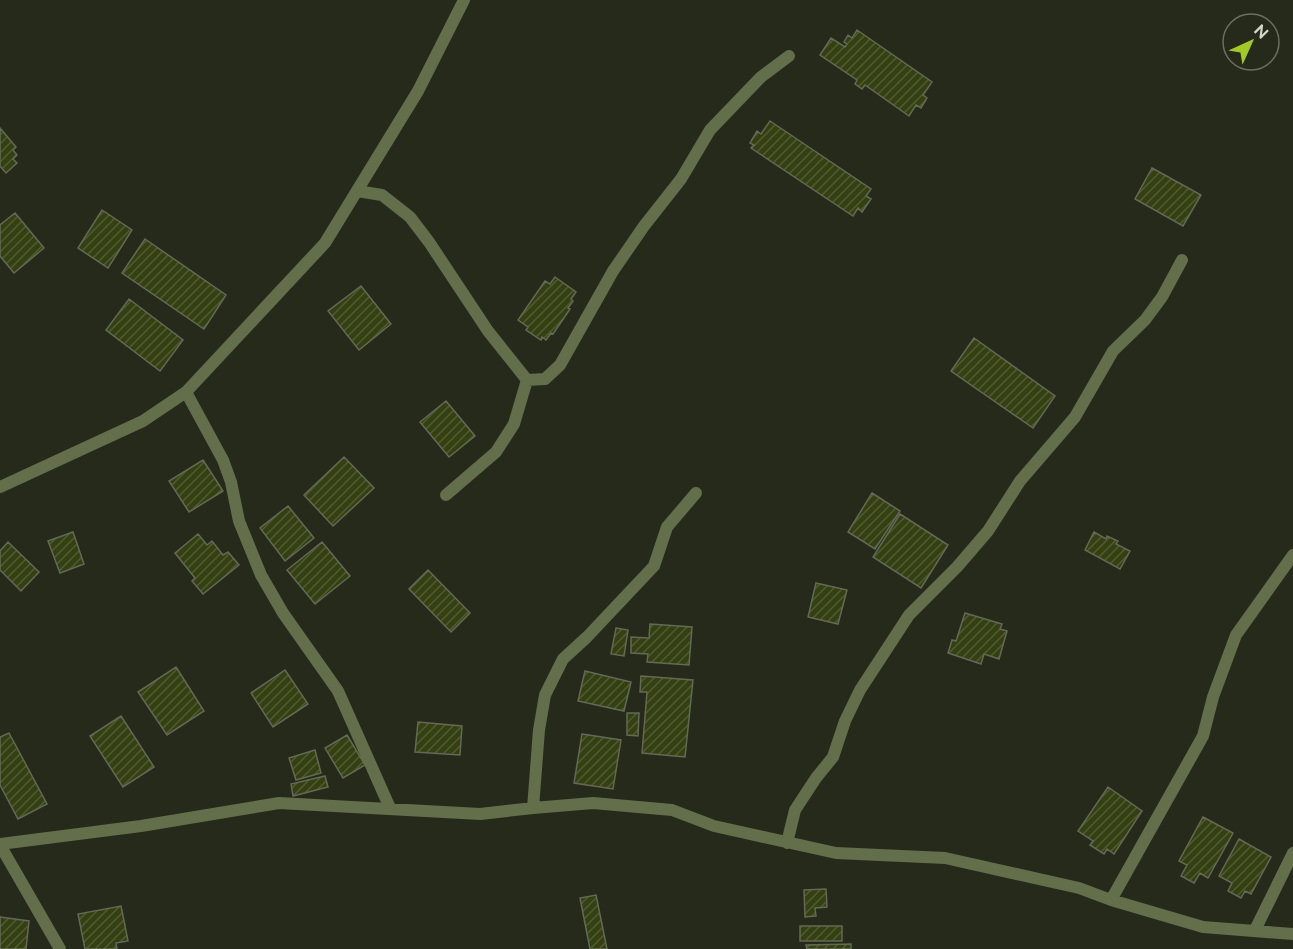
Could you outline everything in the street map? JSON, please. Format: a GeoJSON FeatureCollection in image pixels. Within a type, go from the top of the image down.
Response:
{"type":"FeatureCollection","features":[{"type":"Feature","properties":{"kind":"street"},"geometry":{"type":"LineString","coordinates":[[0,487],[143,421],[186,392],[326,243],[418,91],[464,0]]}},
{"type":"Feature","properties":{"kind":"street"},"geometry":{"type":"LineString","coordinates":[[528,380],[545,379],[561,366],[613,271],[644,226],[681,179],[710,130],[761,77],[789,56]]}},
{"type":"Feature","properties":{"kind":"street"},"geometry":{"type":"LineString","coordinates":[[357,191],[382,195],[410,217],[488,332],[528,380]]}},
{"type":"Feature","properties":{"kind":"street"},"geometry":{"type":"LineString","coordinates":[[787,843],[795,810],[816,778],[833,758],[845,721],[860,690],[909,615],[957,567],[988,531],[1020,481],[1075,417],[1113,351],[1145,320],[1162,297],[1182,261]]}},
{"type":"Feature","properties":{"kind":"street"},"geometry":{"type":"LineString","coordinates":[[446,495],[496,452],[514,424],[528,380]]}},
{"type":"Feature","properties":{"kind":"street"},"geometry":{"type":"LineString","coordinates":[[186,392],[223,460],[231,482],[239,521],[261,575],[283,613],[338,691],[390,808]]}},
{"type":"Feature","properties":{"kind":"street"},"geometry":{"type":"LineString","coordinates":[[533,808],[539,729],[545,695],[563,659],[654,566],[667,527],[696,493]]}},
{"type":"Feature","properties":{"kind":"street"},"geometry":{"type":"LineString","coordinates":[[1111,900],[1203,736],[1213,697],[1236,635],[1293,555]]}},
{"type":"Feature","properties":{"kind":"street"},"geometry":{"type":"LineString","coordinates":[[60,949],[0,845],[141,826],[279,803],[480,814],[593,803],[672,810],[714,826],[836,853],[945,858],[1080,888],[1111,900],[1203,927],[1293,934]]}},
{"type":"Feature","properties":{"kind":"street"},"geometry":{"type":"LineString","coordinates":[[1255,930],[1293,853]]}},
{"type":"Feature","properties":{"kind":"building"},"geometry":{"type":"Polygon","coordinates":[[[857,30],[932,82],[923,95],[927,98],[921,108],[916,105],[909,116],[865,85],[862,89],[855,84],[857,80],[820,55],[831,38],[845,47],[847,44],[844,42],[848,35],[852,38],[857,30]]]}},
{"type":"Feature","properties":{"kind":"building"},"geometry":{"type":"Polygon","coordinates":[[[770,121],[871,189],[866,196],[871,199],[862,212],[858,208],[853,216],[751,148],[754,145],[750,143],[757,131],[761,134],[770,121]]]}},
{"type":"Feature","properties":{"kind":"building"},"geometry":{"type":"Polygon","coordinates":[[[0,128],[16,147],[13,150],[17,155],[13,159],[17,163],[6,173],[0,166],[0,128]]]}},
{"type":"Feature","properties":{"kind":"building"},"geometry":{"type":"Polygon","coordinates":[[[1152,168],[1201,195],[1183,226],[1135,199],[1152,168]]]}},
{"type":"Feature","properties":{"kind":"building"},"geometry":{"type":"Polygon","coordinates":[[[102,210],[132,230],[108,268],[78,248],[102,210]]]}},
{"type":"Feature","properties":{"kind":"building"},"geometry":{"type":"Polygon","coordinates":[[[15,213],[44,248],[14,273],[0,256],[0,225],[15,213]]]}},
{"type":"Feature","properties":{"kind":"building"},"geometry":{"type":"Polygon","coordinates":[[[145,239],[226,295],[204,329],[122,273],[145,239]]]}},
{"type":"Feature","properties":{"kind":"building"},"geometry":{"type":"Polygon","coordinates":[[[555,277],[576,292],[571,299],[573,301],[568,308],[570,309],[553,334],[551,333],[546,340],[542,337],[541,340],[526,330],[528,327],[518,320],[545,281],[550,284],[555,277]]]}},
{"type":"Feature","properties":{"kind":"building"},"geometry":{"type":"Polygon","coordinates":[[[361,286],[391,324],[359,350],[328,311],[361,286]]]}},
{"type":"Feature","properties":{"kind":"building"},"geometry":{"type":"Polygon","coordinates":[[[129,299],[183,340],[160,371],[106,330],[129,299]]]}},
{"type":"Feature","properties":{"kind":"building"},"geometry":{"type":"Polygon","coordinates":[[[974,338],[1055,396],[1033,428],[951,371],[974,338]]]}},
{"type":"Feature","properties":{"kind":"building"},"geometry":{"type":"Polygon","coordinates":[[[446,401],[475,436],[449,457],[420,422],[446,401]]]}},
{"type":"Feature","properties":{"kind":"building"},"geometry":{"type":"Polygon","coordinates":[[[344,457],[374,488],[333,526],[304,495],[344,457]]]}},
{"type":"Feature","properties":{"kind":"building"},"geometry":{"type":"Polygon","coordinates":[[[203,460],[223,491],[189,512],[169,481],[203,460]]]}},
{"type":"Feature","properties":{"kind":"building"},"geometry":{"type":"Polygon","coordinates":[[[872,493],[900,511],[875,549],[848,532],[872,493]]]}},
{"type":"Feature","properties":{"kind":"building"},"geometry":{"type":"Polygon","coordinates":[[[288,506],[314,538],[285,561],[260,528],[288,506]]]}},
{"type":"Feature","properties":{"kind":"building"},"geometry":{"type":"Polygon","coordinates":[[[900,514],[948,545],[921,588],[873,557],[900,514]]]}},
{"type":"Feature","properties":{"kind":"building"},"geometry":{"type":"Polygon","coordinates":[[[73,532],[84,564],[60,573],[48,541],[73,532]]]}},
{"type":"Feature","properties":{"kind":"building"},"geometry":{"type":"Polygon","coordinates":[[[1094,532],[1106,539],[1107,536],[1118,541],[1116,544],[1130,551],[1120,569],[1085,550],[1094,532]]]}},
{"type":"Feature","properties":{"kind":"building"},"geometry":{"type":"Polygon","coordinates":[[[198,534],[207,545],[212,541],[223,555],[228,552],[239,565],[203,594],[192,581],[195,578],[175,553],[198,534]]]}},
{"type":"Feature","properties":{"kind":"building"},"geometry":{"type":"Polygon","coordinates":[[[8,542],[39,572],[21,591],[0,570],[0,551],[8,542]]]}},
{"type":"Feature","properties":{"kind":"building"},"geometry":{"type":"Polygon","coordinates":[[[322,542],[350,576],[315,604],[287,570],[322,542]]]}},
{"type":"Feature","properties":{"kind":"building"},"geometry":{"type":"Polygon","coordinates":[[[428,570],[470,613],[451,632],[409,589],[428,570]]]}},
{"type":"Feature","properties":{"kind":"building"},"geometry":{"type":"Polygon","coordinates":[[[816,583],[847,590],[838,624],[808,617],[816,583]]]}},
{"type":"Feature","properties":{"kind":"building"},"geometry":{"type":"Polygon","coordinates":[[[965,613],[1002,624],[1000,629],[1007,631],[999,659],[984,654],[981,664],[948,653],[952,640],[956,641],[965,613]]]}},
{"type":"Feature","properties":{"kind":"building"},"geometry":{"type":"Polygon","coordinates":[[[650,624],[692,627],[689,665],[647,662],[648,654],[631,653],[631,637],[649,638],[650,624]]]}},
{"type":"Feature","properties":{"kind":"building"},"geometry":{"type":"Polygon","coordinates":[[[616,628],[628,630],[624,656],[611,654],[616,628]]]}},
{"type":"Feature","properties":{"kind":"building"},"geometry":{"type":"Polygon","coordinates":[[[176,667],[204,711],[167,735],[138,692],[176,667]]]}},
{"type":"Feature","properties":{"kind":"building"},"geometry":{"type":"Polygon","coordinates":[[[285,670],[308,704],[273,727],[251,693],[285,670]]]}},
{"type":"Feature","properties":{"kind":"building"},"geometry":{"type":"Polygon","coordinates":[[[585,671],[631,682],[624,711],[578,701],[585,671]]]}},
{"type":"Feature","properties":{"kind":"building"},"geometry":{"type":"Polygon","coordinates":[[[641,676],[693,680],[685,757],[642,753],[647,692],[640,692],[641,676]]]}},
{"type":"Feature","properties":{"kind":"building"},"geometry":{"type":"Polygon","coordinates":[[[627,713],[639,713],[638,736],[627,735],[627,713]]]}},
{"type":"Feature","properties":{"kind":"building"},"geometry":{"type":"Polygon","coordinates":[[[121,716],[154,767],[123,787],[90,736],[121,716]]]}},
{"type":"Feature","properties":{"kind":"building"},"geometry":{"type":"Polygon","coordinates":[[[418,722],[462,726],[460,755],[415,752],[418,722]]]}},
{"type":"Feature","properties":{"kind":"building"},"geometry":{"type":"Polygon","coordinates":[[[9,733],[47,804],[18,819],[0,785],[0,737],[9,733]]]}},
{"type":"Feature","properties":{"kind":"building"},"geometry":{"type":"Polygon","coordinates":[[[582,734],[621,740],[613,789],[574,783],[582,734]]]}},
{"type":"Feature","properties":{"kind":"building"},"geometry":{"type":"Polygon","coordinates":[[[347,735],[365,765],[343,778],[325,748],[347,735]]]}},
{"type":"Feature","properties":{"kind":"building"},"geometry":{"type":"Polygon","coordinates":[[[315,750],[321,773],[296,780],[289,758],[315,750]]]}},
{"type":"Feature","properties":{"kind":"building"},"geometry":{"type":"Polygon","coordinates":[[[325,776],[328,787],[293,796],[291,784],[325,776]]]}},
{"type":"Feature","properties":{"kind":"building"},"geometry":{"type":"Polygon","coordinates":[[[1108,787],[1142,811],[1114,854],[1107,849],[1104,854],[1090,845],[1093,841],[1078,831],[1108,787]]]}},
{"type":"Feature","properties":{"kind":"building"},"geometry":{"type":"Polygon","coordinates":[[[1203,817],[1233,833],[1208,878],[1200,873],[1194,883],[1181,876],[1187,865],[1179,861],[1203,817]]]}},
{"type":"Feature","properties":{"kind":"building"},"geometry":{"type":"Polygon","coordinates":[[[1239,839],[1271,857],[1251,894],[1245,891],[1241,898],[1228,891],[1232,883],[1219,876],[1239,839]]]}},
{"type":"Feature","properties":{"kind":"building"},"geometry":{"type":"Polygon","coordinates":[[[826,889],[827,907],[815,908],[816,916],[805,917],[804,890],[826,889]]]}},
{"type":"Feature","properties":{"kind":"building"},"geometry":{"type":"Polygon","coordinates":[[[596,895],[607,949],[590,949],[580,898],[596,895]]]}},
{"type":"Feature","properties":{"kind":"building"},"geometry":{"type":"Polygon","coordinates":[[[121,906],[128,941],[116,943],[117,949],[85,949],[78,914],[121,906]]]}},
{"type":"Feature","properties":{"kind":"building"},"geometry":{"type":"Polygon","coordinates":[[[0,917],[29,921],[26,949],[0,949],[0,917]]]}},
{"type":"Feature","properties":{"kind":"building"},"geometry":{"type":"Polygon","coordinates":[[[800,926],[842,926],[842,941],[800,941],[800,926]]]}},
{"type":"Feature","properties":{"kind":"building"},"geometry":{"type":"Polygon","coordinates":[[[851,944],[851,949],[807,949],[806,945],[851,944]]]}}]}
